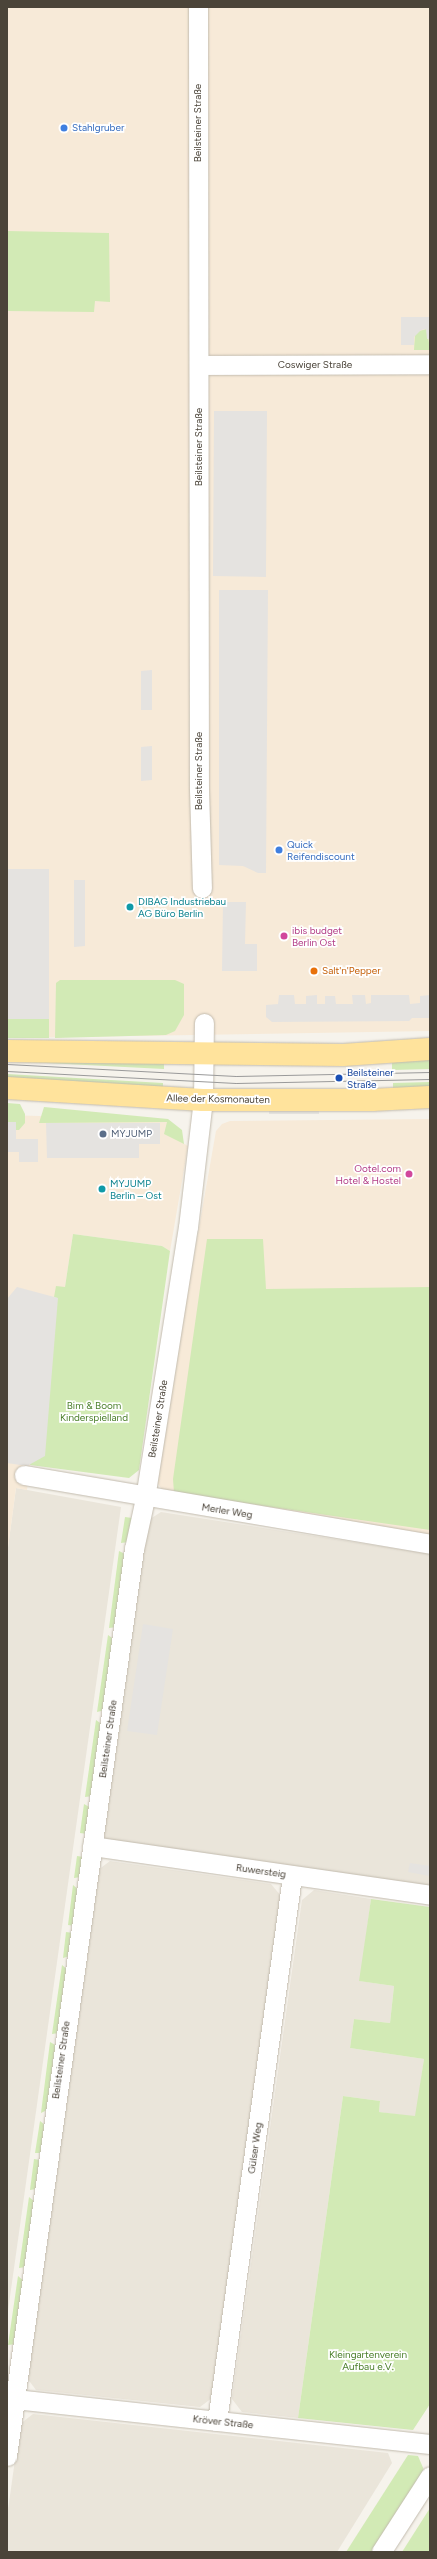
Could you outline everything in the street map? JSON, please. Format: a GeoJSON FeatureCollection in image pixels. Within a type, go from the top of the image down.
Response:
{"type":"FeatureCollection","features":[{"type":"Feature","properties":{"kind":"main road"},"geometry":{"type":"LineString","coordinates":[[7,1051],[343,1055],[430,1049]]}},
{"type":"Feature","properties":{"kind":"main road","name":"Allee der Kosmonauten"},"geometry":{"type":"LineString","coordinates":[[7,1088],[203,1100],[372,1100],[430,1097]]}},
{"type":"Feature","properties":{"kind":"street","name":"Beilsteiner Straße"},"geometry":{"type":"LineString","coordinates":[[198,7],[199,789],[202,888]]}},
{"type":"Feature","properties":{"kind":"street","name":"Coswiger Straße"},"geometry":{"type":"LineString","coordinates":[[199,365],[430,364]]}},
{"type":"Feature","properties":{"kind":"street","name":"Beilsteiner Straße"},"geometry":{"type":"LineString","coordinates":[[7,2456],[134,1549],[145,1498],[188,1226],[203,1100],[205,1053],[204,1023]]}},
{"type":"Feature","properties":{"kind":"street","name":"Merler Weg"},"geometry":{"type":"LineString","coordinates":[[24,1476],[127,1492],[145,1498],[430,1544]]}},
{"type":"Feature","properties":{"kind":"street","name":"Ruwersteig"},"geometry":{"type":"LineString","coordinates":[[92,1846],[430,1895]]}},
{"type":"Feature","properties":{"kind":"street","name":"Gülser Weg"},"geometry":{"type":"LineString","coordinates":[[217,2421],[292,1876]]}},
{"type":"Feature","properties":{"kind":"street","name":"Kröver Straße"},"geometry":{"type":"LineString","coordinates":[[15,2399],[430,2444]]}},
{"type":"Feature","properties":{"kind":"street"},"geometry":{"type":"LineString","coordinates":[[381,2552],[430,2476]]}},
{"type":"Feature","properties":{"kind":"shaded area"},"geometry":{"type":"Polygon","coordinates":[[[7,7],[430,7],[430,1031],[7,1038],[7,7]]]}},
{"type":"Feature","properties":{"kind":"shaded area"},"geometry":{"type":"Polygon","coordinates":[[[401,317],[430,317],[430,339],[427,339],[426,329],[421,330],[414,337],[414,345],[401,345],[401,317]]]}},
{"type":"Feature","properties":{"kind":"shaded area"},"geometry":{"type":"Polygon","coordinates":[[[214,411],[267,411],[266,577],[213,576],[214,411]]]}},
{"type":"Feature","properties":{"kind":"shaded area"},"geometry":{"type":"Polygon","coordinates":[[[219,590],[268,590],[266,873],[258,873],[243,866],[219,865],[219,590]]]}},
{"type":"Feature","properties":{"kind":"shaded area"},"geometry":{"type":"Polygon","coordinates":[[[152,670],[152,710],[141,710],[141,671],[152,670]]]}},
{"type":"Feature","properties":{"kind":"shaded area"},"geometry":{"type":"Polygon","coordinates":[[[152,746],[152,780],[141,781],[141,747],[152,746]]]}},
{"type":"Feature","properties":{"kind":"shaded area"},"geometry":{"type":"Polygon","coordinates":[[[7,869],[49,869],[49,1019],[7,1019],[7,869]]]}},
{"type":"Feature","properties":{"kind":"shaded area"},"geometry":{"type":"Polygon","coordinates":[[[74,880],[85,880],[85,946],[74,947],[74,880]]]}},
{"type":"Feature","properties":{"kind":"shaded area"},"geometry":{"type":"Polygon","coordinates":[[[223,902],[246,902],[245,944],[257,944],[257,971],[222,971],[223,902]]]}},
{"type":"Feature","properties":{"kind":"shaded area"},"geometry":{"type":"Polygon","coordinates":[[[279,995],[294,995],[295,1004],[306,1004],[306,996],[317,995],[317,1004],[325,1004],[325,996],[335,996],[336,1004],[353,1004],[352,995],[365,995],[366,1004],[371,1003],[371,995],[409,995],[410,1004],[420,1003],[420,996],[430,995],[430,1018],[412,1018],[409,1021],[272,1022],[266,1017],[266,1005],[278,1004],[279,995]]]}},
{"type":"Feature","properties":{"kind":"shaded area"},"geometry":{"type":"Polygon","coordinates":[[[269,1110],[319,1110],[319,1114],[269,1114],[269,1110]]]}},
{"type":"Feature","properties":{"kind":"shaded area"},"geometry":{"type":"Polygon","coordinates":[[[7,1115],[167,1120],[168,1134],[188,1146],[170,1251],[162,1246],[73,1234],[65,1287],[58,1298],[45,1456],[30,1465],[27,1490],[16,1488],[7,1555],[7,1115]]]}},
{"type":"Feature","properties":{"kind":"shaded area"},"geometry":{"type":"Polygon","coordinates":[[[430,1119],[430,1539],[163,1491],[158,1484],[156,1472],[216,1131],[222,1124],[230,1121],[430,1119]]]}},
{"type":"Feature","properties":{"kind":"shaded area"},"geometry":{"type":"Polygon","coordinates":[[[7,1122],[16,1122],[16,1139],[38,1139],[38,1162],[19,1162],[19,1152],[7,1152],[7,1122]]]}},
{"type":"Feature","properties":{"kind":"shaded area","name":"MYJUMP"},"geometry":{"type":"Polygon","coordinates":[[[46,1123],[160,1123],[160,1144],[139,1144],[139,1158],[47,1158],[46,1123]]]}},
{"type":"Feature","properties":{"kind":"shaded area"},"geometry":{"type":"Polygon","coordinates":[[[17,1287],[58,1298],[45,1456],[27,1466],[7,1463],[7,1299],[17,1287]]]}},
{"type":"Feature","properties":{"kind":"shaded area"},"geometry":{"type":"Polygon","coordinates":[[[16,1488],[121,1507],[7,2318],[7,1555],[16,1488]]]}},
{"type":"Feature","properties":{"kind":"shaded area"},"geometry":{"type":"Polygon","coordinates":[[[161,1512],[430,1554],[430,1891],[106,1842],[102,1836],[147,1521],[161,1512]]]}},
{"type":"Feature","properties":{"kind":"shaded area"},"geometry":{"type":"Polygon","coordinates":[[[143,1624],[173,1629],[157,1735],[127,1731],[143,1624]]]}},
{"type":"Feature","properties":{"kind":"shaded area"},"geometry":{"type":"Polygon","coordinates":[[[110,1861],[271,1884],[281,1896],[212,2398],[200,2407],[36,2390],[27,2378],[98,1870],[110,1861]]]}},
{"type":"Feature","properties":{"kind":"shaded area"},"geometry":{"type":"Polygon","coordinates":[[[410,1863],[430,1866],[430,1876],[408,1872],[410,1863]]]}},
{"type":"Feature","properties":{"kind":"shaded area"},"geometry":{"type":"Polygon","coordinates":[[[314,1890],[371,1899],[360,1981],[394,1986],[390,2023],[354,2019],[350,2048],[424,2059],[416,2117],[379,2112],[380,2101],[343,2096],[298,2418],[242,2412],[232,2399],[302,1900],[314,1890]]]}},
{"type":"Feature","properties":{"kind":"shaded area"},"geometry":{"type":"Polygon","coordinates":[[[33,2414],[388,2453],[392,2463],[337,2552],[7,2552],[7,2517],[20,2424],[33,2414]]]}},
{"type":"Feature","properties":{"kind":"green space"},"geometry":{"type":"Polygon","coordinates":[[[7,231],[109,233],[110,302],[95,301],[94,312],[7,311],[7,231]]]}},
{"type":"Feature","properties":{"kind":"green space"},"geometry":{"type":"Polygon","coordinates":[[[427,329],[430,350],[414,350],[415,335],[419,331],[427,329]]]}},
{"type":"Feature","properties":{"kind":"green space"},"geometry":{"type":"Polygon","coordinates":[[[60,980],[175,980],[184,984],[184,1015],[175,1031],[166,1035],[55,1038],[56,983],[60,980]]]}},
{"type":"Feature","properties":{"kind":"green space"},"geometry":{"type":"Polygon","coordinates":[[[7,1019],[49,1019],[49,1038],[7,1038],[7,1019]]]}},
{"type":"Feature","properties":{"kind":"green space"},"geometry":{"type":"Polygon","coordinates":[[[430,1057],[430,1069],[392,1070],[392,1060],[430,1057]]]}},
{"type":"Feature","properties":{"kind":"green space"},"geometry":{"type":"Polygon","coordinates":[[[164,1059],[164,1069],[7,1061],[164,1059]]]}},
{"type":"Feature","properties":{"kind":"green space"},"geometry":{"type":"Polygon","coordinates":[[[7,1074],[163,1083],[163,1090],[7,1082],[7,1074]]]}},
{"type":"Feature","properties":{"kind":"green space"},"geometry":{"type":"Polygon","coordinates":[[[430,1082],[430,1090],[393,1091],[393,1083],[430,1082]]]}},
{"type":"Feature","properties":{"kind":"green space"},"geometry":{"type":"Polygon","coordinates":[[[7,1103],[20,1104],[25,1114],[25,1123],[19,1130],[16,1130],[16,1122],[7,1122],[7,1103]]]}},
{"type":"Feature","properties":{"kind":"green space"},"geometry":{"type":"Polygon","coordinates":[[[44,1107],[168,1119],[182,1130],[184,1144],[164,1134],[167,1122],[39,1123],[44,1107]]]}},
{"type":"Feature","properties":{"kind":"green space","name":"Bim & Boom Kinderspielland"},"geometry":{"type":"Polygon","coordinates":[[[73,1234],[162,1246],[170,1251],[139,1470],[129,1478],[30,1465],[57,1298],[54,1297],[56,1286],[65,1287],[73,1234]]]}},
{"type":"Feature","properties":{"kind":"green space"},"geometry":{"type":"Polygon","coordinates":[[[207,1239],[263,1239],[266,1289],[430,1287],[430,1530],[174,1493],[173,1479],[207,1239]]]}},
{"type":"Feature","properties":{"kind":"green space"},"geometry":{"type":"Polygon","coordinates":[[[125,1517],[132,1518],[129,1542],[121,1543],[125,1517]]]}},
{"type":"Feature","properties":{"kind":"green space"},"geometry":{"type":"Polygon","coordinates":[[[119,1551],[127,1555],[117,1627],[109,1628],[119,1551]]]}},
{"type":"Feature","properties":{"kind":"green space"},"geometry":{"type":"Polygon","coordinates":[[[108,1635],[115,1640],[105,1710],[97,1712],[108,1635]]]}},
{"type":"Feature","properties":{"kind":"green space"},"geometry":{"type":"Polygon","coordinates":[[[96,1720],[103,1725],[93,1796],[85,1797],[96,1720]]]}},
{"type":"Feature","properties":{"kind":"green space"},"geometry":{"type":"Polygon","coordinates":[[[84,1804],[91,1808],[88,1834],[80,1833],[84,1804]]]}},
{"type":"Feature","properties":{"kind":"green space"},"geometry":{"type":"Polygon","coordinates":[[[77,1856],[84,1857],[81,1877],[74,1878],[77,1856]]]}},
{"type":"Feature","properties":{"kind":"green space"},"geometry":{"type":"Polygon","coordinates":[[[73,1885],[79,1890],[75,1926],[68,1925],[73,1885]]]}},
{"type":"Feature","properties":{"kind":"green space","name":"Kleingartenverein Aufbau e.V."},"geometry":{"type":"Polygon","coordinates":[[[371,1899],[430,1907],[430,2404],[413,2430],[298,2418],[343,2096],[380,2101],[379,2112],[415,2116],[424,2059],[350,2048],[354,2019],[390,2023],[394,1986],[359,1981],[371,1899]]]}},
{"type":"Feature","properties":{"kind":"green space"},"geometry":{"type":"Polygon","coordinates":[[[66,1932],[73,1933],[70,1956],[63,1958],[66,1932]]]}},
{"type":"Feature","properties":{"kind":"green space"},"geometry":{"type":"Polygon","coordinates":[[[62,1965],[68,1970],[59,2033],[52,2034],[62,1965]]]}},
{"type":"Feature","properties":{"kind":"green space"},"geometry":{"type":"Polygon","coordinates":[[[50,2042],[57,2046],[47,2110],[41,2113],[50,2042]]]}},
{"type":"Feature","properties":{"kind":"green space"},"geometry":{"type":"Polygon","coordinates":[[[40,2121],[45,2125],[41,2153],[35,2153],[40,2121]]]}},
{"type":"Feature","properties":{"kind":"green space"},"geometry":{"type":"Polygon","coordinates":[[[34,2159],[40,2160],[36,2189],[30,2190],[34,2159]]]}},
{"type":"Feature","properties":{"kind":"green space"},"geometry":{"type":"Polygon","coordinates":[[[29,2197],[34,2201],[26,2267],[19,2268],[29,2197]]]}},
{"type":"Feature","properties":{"kind":"green space"},"geometry":{"type":"Polygon","coordinates":[[[18,2276],[24,2281],[16,2344],[8,2345],[18,2276]]]}},
{"type":"Feature","properties":{"kind":"green space"},"geometry":{"type":"Polygon","coordinates":[[[408,2455],[418,2456],[424,2470],[372,2552],[346,2552],[408,2455]]]}},
{"type":"Feature","properties":{"kind":"green space"},"geometry":{"type":"Polygon","coordinates":[[[430,2508],[430,2552],[402,2552],[430,2508]]]}},
{"type":"Feature","properties":{"kind":"tram line"},"geometry":{"type":"LineString","coordinates":[[7,1064],[236,1076],[430,1072]]}},
{"type":"Feature","properties":{"kind":"tram line"},"geometry":{"type":"LineString","coordinates":[[7,1071],[236,1083],[430,1079]]}},
{"type":"Feature","properties":{"kind":"place","name":"Stahlgruber"},"geometry":{"type":"Point","coordinates":[64,128]}},
{"type":"Feature","properties":{"kind":"place","name":"Quick Reifendiscount"},"geometry":{"type":"Point","coordinates":[279,850]}},
{"type":"Feature","properties":{"kind":"place","name":"DIBAG Industriebau AG Büro Berlin"},"geometry":{"type":"Point","coordinates":[130,907]}},
{"type":"Feature","properties":{"kind":"place","name":"ibis budget Berlin Ost"},"geometry":{"type":"Point","coordinates":[284,936]}},
{"type":"Feature","properties":{"kind":"place","name":"Salt'n'Pepper"},"geometry":{"type":"Point","coordinates":[314,971]}},
{"type":"Feature","properties":{"kind":"place","name":"Beilsteiner Straße"},"geometry":{"type":"Point","coordinates":[339,1078]}},
{"type":"Feature","properties":{"kind":"place","name":"MYJUMP"},"geometry":{"type":"Point","coordinates":[103,1134]}},
{"type":"Feature","properties":{"kind":"place","name":"Ootel.com Hotel & Hostel"},"geometry":{"type":"Point","coordinates":[409,1174]}},
{"type":"Feature","properties":{"kind":"place","name":"MYJUMP Berlin – Ost"},"geometry":{"type":"Point","coordinates":[102,1189]}}]}
